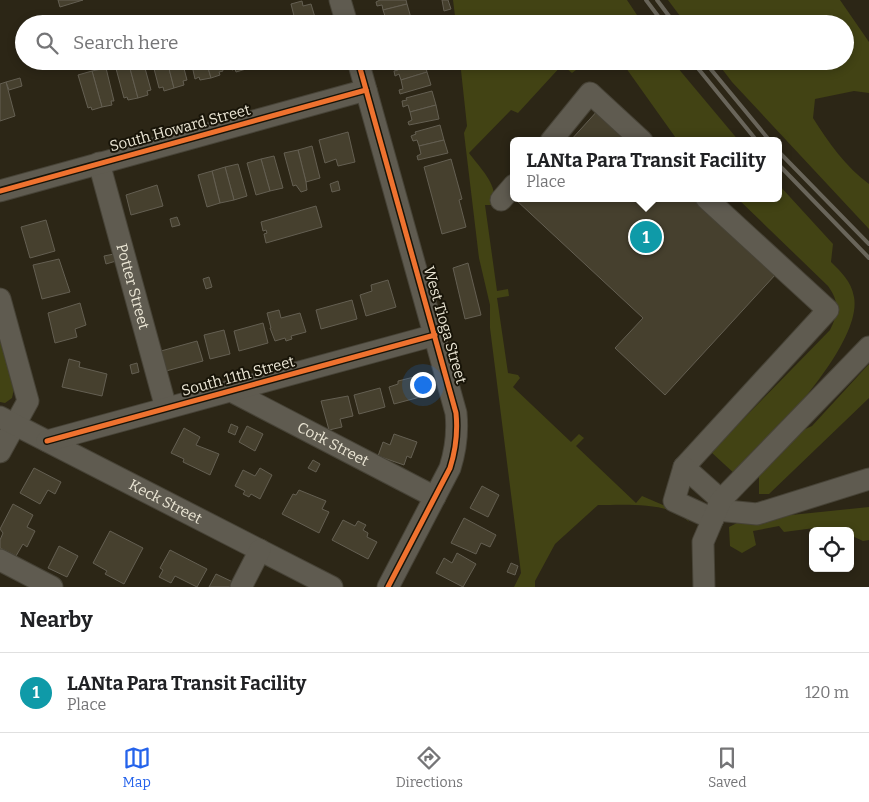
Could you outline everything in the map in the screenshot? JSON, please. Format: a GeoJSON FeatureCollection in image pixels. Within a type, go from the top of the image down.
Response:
{"type":"FeatureCollection","features":[{"type":"Feature","properties":{"kind":"street"},"geometry":{"type":"LineString","coordinates":[[340,0],[344,15]]}},
{"type":"Feature","properties":{"kind":"street","name":"West Tioga Street"},"geometry":{"type":"LineString","coordinates":[[360,70],[456,413],[458,433],[456,449],[450,468],[388,587]]}},
{"type":"Feature","properties":{"kind":"street","name":"South Howard Street"},"geometry":{"type":"LineString","coordinates":[[0,191],[366,90]]}},
{"type":"Feature","properties":{"kind":"street"},"geometry":{"type":"LineString","coordinates":[[554,137],[590,93],[638,137]]}},
{"type":"Feature","properties":{"kind":"street","name":"Potter Street"},"geometry":{"type":"LineString","coordinates":[[99,163],[166,408]]}},
{"type":"Feature","properties":{"kind":"street"},"geometry":{"type":"LineString","coordinates":[[710,202],[828,310],[684,468],[674,501],[717,510],[758,514],[869,479]]}},
{"type":"Feature","properties":{"kind":"street"},"geometry":{"type":"LineString","coordinates":[[0,299],[28,401],[7,421],[0,452]]}},
{"type":"Feature","properties":{"kind":"street","name":"South 11th Street"},"geometry":{"type":"LineString","coordinates":[[47,441],[435,335]]}},
{"type":"Feature","properties":{"kind":"street"},"geometry":{"type":"LineString","coordinates":[[704,587],[703,542],[717,510],[869,346]]}},
{"type":"Feature","properties":{"kind":"street","name":"Cork Street"},"geometry":{"type":"LineString","coordinates":[[231,391],[435,497]]}},
{"type":"Feature","properties":{"kind":"street","name":"Keck Street"},"geometry":{"type":"LineString","coordinates":[[7,421],[332,587]]}},
{"type":"Feature","properties":{"kind":"street"},"geometry":{"type":"LineString","coordinates":[[684,468],[717,510]]}},
{"type":"Feature","properties":{"kind":"street"},"geometry":{"type":"LineString","coordinates":[[241,587],[260,550]]}},
{"type":"Feature","properties":{"kind":"street"},"geometry":{"type":"LineString","coordinates":[[0,560],[52,587]]}},
{"type":"Feature","properties":{"kind":"shaded area"},"geometry":{"type":"Polygon","coordinates":[[[453,0],[627,0],[637,15],[455,15],[453,0]]]}},
{"type":"Feature","properties":{"kind":"shaded area"},"geometry":{"type":"Polygon","coordinates":[[[668,0],[840,0],[850,15],[679,15],[668,0]]]}},
{"type":"Feature","properties":{"kind":"shaded area"},"geometry":{"type":"Polygon","coordinates":[[[854,20],[869,42],[869,93],[854,91],[815,99],[813,118],[838,154],[869,184],[869,229],[723,70],[854,70],[854,20]]]}},
{"type":"Feature","properties":{"kind":"shaded area"},"geometry":{"type":"Polygon","coordinates":[[[461,70],[557,70],[518,113],[511,110],[469,153],[488,178],[494,191],[492,205],[485,205],[497,291],[508,289],[509,296],[497,298],[508,373],[518,375],[520,378],[513,387],[571,442],[579,434],[584,438],[576,446],[636,503],[642,496],[684,514],[689,522],[681,515],[659,507],[598,505],[555,544],[535,581],[535,587],[514,587],[521,573],[490,328],[490,305],[479,258],[464,133],[467,126],[461,70]]]}},
{"type":"Feature","properties":{"kind":"shaded area"},"geometry":{"type":"Polygon","coordinates":[[[627,70],[680,70],[736,137],[675,137],[627,70]]]}},
{"type":"Feature","properties":{"kind":"shaded area"},"geometry":{"type":"Polygon","coordinates":[[[782,188],[833,244],[831,262],[851,286],[854,297],[853,317],[844,340],[829,365],[769,440],[736,475],[711,452],[830,330],[835,318],[836,302],[828,286],[741,202],[782,202],[782,188]]]}},
{"type":"Feature","properties":{"kind":"shaded area"},"geometry":{"type":"Polygon","coordinates":[[[0,340],[14,389],[12,398],[5,403],[0,402],[0,340]]]}},
{"type":"Feature","properties":{"kind":"shaded area"},"geometry":{"type":"Polygon","coordinates":[[[869,364],[869,398],[769,494],[759,494],[759,475],[801,431],[812,426],[869,364]]]}},
{"type":"Feature","properties":{"kind":"shaded area"},"geometry":{"type":"Polygon","coordinates":[[[869,507],[869,540],[863,541],[854,537],[854,527],[809,527],[809,529],[784,532],[779,526],[753,531],[756,545],[742,553],[730,546],[729,527],[743,520],[869,507]]]}},
{"type":"Feature","properties":{"kind":"building"},"geometry":{"type":"Polygon","coordinates":[[[58,0],[83,0],[60,7],[58,0]]]}},
{"type":"Feature","properties":{"kind":"building"},"geometry":{"type":"Polygon","coordinates":[[[380,0],[406,0],[407,4],[383,10],[382,5],[377,6],[376,2],[380,0]]]}},
{"type":"Feature","properties":{"kind":"building"},"geometry":{"type":"Polygon","coordinates":[[[442,0],[448,0],[451,9],[444,11],[442,0]]]}},
{"type":"Feature","properties":{"kind":"building"},"geometry":{"type":"Polygon","coordinates":[[[302,1],[303,6],[311,4],[314,15],[294,15],[291,4],[302,1]]]}},
{"type":"Feature","properties":{"kind":"building"},"geometry":{"type":"Polygon","coordinates":[[[407,4],[410,15],[385,15],[383,10],[407,4]]]}},
{"type":"Feature","properties":{"kind":"building"},"geometry":{"type":"Polygon","coordinates":[[[106,70],[114,101],[111,101],[112,105],[102,107],[92,71],[106,70]]]}},
{"type":"Feature","properties":{"kind":"building"},"geometry":{"type":"Polygon","coordinates":[[[116,70],[130,70],[138,98],[128,100],[127,97],[124,98],[116,70]]]}},
{"type":"Feature","properties":{"kind":"building"},"geometry":{"type":"Polygon","coordinates":[[[130,70],[145,70],[151,90],[147,91],[148,95],[138,98],[130,70]]]}},
{"type":"Feature","properties":{"kind":"building"},"geometry":{"type":"Polygon","coordinates":[[[154,70],[169,70],[174,88],[164,91],[163,87],[159,88],[154,70]]]}},
{"type":"Feature","properties":{"kind":"building"},"geometry":{"type":"Polygon","coordinates":[[[169,70],[184,70],[187,80],[183,81],[184,85],[174,88],[169,70]]]}},
{"type":"Feature","properties":{"kind":"building"},"geometry":{"type":"Polygon","coordinates":[[[193,70],[209,70],[211,78],[200,80],[199,77],[195,79],[193,70]]]}},
{"type":"Feature","properties":{"kind":"building"},"geometry":{"type":"Polygon","coordinates":[[[209,70],[223,70],[219,72],[220,75],[211,78],[209,70]]]}},
{"type":"Feature","properties":{"kind":"building"},"geometry":{"type":"Polygon","coordinates":[[[426,70],[427,72],[401,80],[399,74],[395,76],[394,71],[426,70]]]}},
{"type":"Feature","properties":{"kind":"building"},"geometry":{"type":"Polygon","coordinates":[[[92,71],[102,107],[92,110],[91,107],[88,108],[78,75],[92,71]]]}},
{"type":"Feature","properties":{"kind":"building"},"geometry":{"type":"Polygon","coordinates":[[[427,72],[431,85],[400,94],[399,90],[403,89],[401,80],[427,72]]]}},
{"type":"Feature","properties":{"kind":"building"},"geometry":{"type":"Polygon","coordinates":[[[20,78],[22,86],[9,90],[6,82],[20,78]]]}},
{"type":"Feature","properties":{"kind":"building"},"geometry":{"type":"Polygon","coordinates":[[[6,82],[15,116],[0,121],[0,84],[6,82]]]}},
{"type":"Feature","properties":{"kind":"building"},"geometry":{"type":"Polygon","coordinates":[[[432,91],[436,105],[410,112],[408,105],[403,107],[402,101],[407,100],[406,98],[432,91]]]}},
{"type":"Feature","properties":{"kind":"building"},"geometry":{"type":"Polygon","coordinates":[[[436,105],[439,119],[409,125],[408,122],[412,120],[410,112],[436,105]]]}},
{"type":"Feature","properties":{"kind":"building"},"geometry":{"type":"Polygon","coordinates":[[[599,109],[629,137],[574,137],[599,109]]]}},
{"type":"Feature","properties":{"kind":"building"},"geometry":{"type":"Polygon","coordinates":[[[440,125],[444,140],[419,146],[417,140],[413,141],[411,136],[416,134],[415,132],[440,125]]]}},
{"type":"Feature","properties":{"kind":"building"},"geometry":{"type":"Polygon","coordinates":[[[348,132],[355,162],[338,166],[336,159],[325,163],[319,140],[348,132]]]}},
{"type":"Feature","properties":{"kind":"building"},"geometry":{"type":"Polygon","coordinates":[[[444,140],[448,153],[418,160],[417,156],[421,154],[419,146],[444,140]]]}},
{"type":"Feature","properties":{"kind":"building"},"geometry":{"type":"Polygon","coordinates":[[[312,146],[320,178],[306,182],[298,150],[312,146]]]}},
{"type":"Feature","properties":{"kind":"building"},"geometry":{"type":"Polygon","coordinates":[[[298,150],[307,190],[301,192],[296,185],[293,186],[284,153],[298,150]]]}},
{"type":"Feature","properties":{"kind":"building"},"geometry":{"type":"Polygon","coordinates":[[[274,156],[283,188],[270,191],[261,159],[274,156]]]}},
{"type":"Feature","properties":{"kind":"building"},"geometry":{"type":"Polygon","coordinates":[[[261,159],[270,191],[256,195],[247,163],[261,159]]]}},
{"type":"Feature","properties":{"kind":"building"},"geometry":{"type":"Polygon","coordinates":[[[451,159],[462,199],[459,200],[466,227],[442,234],[424,167],[451,159]]]}},
{"type":"Feature","properties":{"kind":"building"},"geometry":{"type":"Polygon","coordinates":[[[238,164],[247,196],[234,200],[225,167],[238,164]]]}},
{"type":"Feature","properties":{"kind":"building"},"geometry":{"type":"Polygon","coordinates":[[[225,167],[234,200],[220,203],[212,171],[225,167]]]}},
{"type":"Feature","properties":{"kind":"building"},"geometry":{"type":"Polygon","coordinates":[[[212,171],[220,203],[207,207],[198,175],[212,171]]]}},
{"type":"Feature","properties":{"kind":"building"},"geometry":{"type":"Polygon","coordinates":[[[338,181],[340,190],[332,192],[330,184],[338,181]]]}},
{"type":"Feature","properties":{"kind":"building"},"geometry":{"type":"Polygon","coordinates":[[[157,185],[163,206],[131,215],[126,195],[157,185]]]}},
{"type":"Feature","properties":{"kind":"building"},"geometry":{"type":"Polygon","coordinates":[[[518,202],[699,202],[776,274],[665,395],[615,348],[643,318],[518,202]]]}},
{"type":"Feature","properties":{"kind":"building"},"geometry":{"type":"Polygon","coordinates":[[[316,206],[322,227],[266,243],[264,234],[267,233],[266,230],[263,231],[261,222],[316,206]]]}},
{"type":"Feature","properties":{"kind":"building"},"geometry":{"type":"Polygon","coordinates":[[[177,217],[180,225],[172,227],[170,219],[177,217]]]}},
{"type":"Feature","properties":{"kind":"building"},"geometry":{"type":"Polygon","coordinates":[[[46,220],[55,251],[30,258],[21,227],[46,220]]]}},
{"type":"Feature","properties":{"kind":"building"},"geometry":{"type":"Polygon","coordinates":[[[114,254],[116,261],[106,264],[104,256],[114,254]]]}},
{"type":"Feature","properties":{"kind":"building"},"geometry":{"type":"Polygon","coordinates":[[[59,259],[70,292],[42,299],[33,265],[59,259]]]}},
{"type":"Feature","properties":{"kind":"building"},"geometry":{"type":"Polygon","coordinates":[[[468,263],[481,315],[465,319],[453,268],[468,263]]]}},
{"type":"Feature","properties":{"kind":"building"},"geometry":{"type":"Polygon","coordinates":[[[209,277],[212,287],[206,289],[203,279],[209,277]]]}},
{"type":"Feature","properties":{"kind":"building"},"geometry":{"type":"Polygon","coordinates":[[[388,280],[396,307],[366,316],[360,295],[372,291],[371,285],[388,280]]]}},
{"type":"Feature","properties":{"kind":"building"},"geometry":{"type":"Polygon","coordinates":[[[352,300],[357,319],[321,329],[316,310],[352,300]]]}},
{"type":"Feature","properties":{"kind":"building"},"geometry":{"type":"Polygon","coordinates":[[[80,303],[86,325],[75,329],[77,337],[55,343],[48,313],[80,303]]]}},
{"type":"Feature","properties":{"kind":"building"},"geometry":{"type":"Polygon","coordinates":[[[279,310],[281,318],[300,313],[306,332],[291,336],[292,339],[286,341],[285,338],[275,341],[267,313],[279,310]]]}},
{"type":"Feature","properties":{"kind":"building"},"geometry":{"type":"Polygon","coordinates":[[[263,323],[268,343],[239,351],[234,331],[263,323]]]}},
{"type":"Feature","properties":{"kind":"building"},"geometry":{"type":"Polygon","coordinates":[[[224,330],[230,354],[210,359],[204,335],[224,330]]]}},
{"type":"Feature","properties":{"kind":"building"},"geometry":{"type":"Polygon","coordinates":[[[197,341],[203,361],[166,371],[161,351],[197,341]]]}},
{"type":"Feature","properties":{"kind":"building"},"geometry":{"type":"Polygon","coordinates":[[[69,359],[80,362],[79,367],[107,374],[102,396],[62,387],[69,359]]]}},
{"type":"Feature","properties":{"kind":"building"},"geometry":{"type":"Polygon","coordinates":[[[137,363],[139,372],[132,374],[130,365],[137,363]]]}},
{"type":"Feature","properties":{"kind":"building"},"geometry":{"type":"Polygon","coordinates":[[[414,377],[420,397],[394,404],[389,387],[398,384],[398,381],[414,377]]]}},
{"type":"Feature","properties":{"kind":"building"},"geometry":{"type":"Polygon","coordinates":[[[380,388],[385,407],[359,414],[354,395],[380,388]]]}},
{"type":"Feature","properties":{"kind":"building"},"geometry":{"type":"Polygon","coordinates":[[[348,396],[353,416],[340,419],[342,427],[329,430],[321,401],[348,396]]]}},
{"type":"Feature","properties":{"kind":"building"},"geometry":{"type":"Polygon","coordinates":[[[231,424],[238,427],[235,435],[228,432],[231,424]]]}},
{"type":"Feature","properties":{"kind":"building"},"geometry":{"type":"Polygon","coordinates":[[[247,426],[263,434],[255,451],[239,442],[247,426]]]}},
{"type":"Feature","properties":{"kind":"building"},"geometry":{"type":"Polygon","coordinates":[[[184,428],[200,437],[196,445],[219,454],[210,475],[183,462],[184,459],[171,453],[184,428]]]}},
{"type":"Feature","properties":{"kind":"building"},"geometry":{"type":"Polygon","coordinates":[[[394,434],[417,442],[411,458],[407,456],[404,465],[378,456],[383,442],[390,445],[394,434]]]}},
{"type":"Feature","properties":{"kind":"building"},"geometry":{"type":"Polygon","coordinates":[[[313,460],[320,464],[316,472],[308,468],[313,460]]]}},
{"type":"Feature","properties":{"kind":"building"},"geometry":{"type":"Polygon","coordinates":[[[34,468],[61,482],[55,494],[48,490],[40,504],[20,493],[34,468]]]}},
{"type":"Feature","properties":{"kind":"building"},"geometry":{"type":"Polygon","coordinates":[[[260,468],[272,475],[260,499],[251,494],[249,497],[243,494],[245,491],[235,486],[243,470],[255,476],[260,468]]]}},
{"type":"Feature","properties":{"kind":"building"},"geometry":{"type":"Polygon","coordinates":[[[482,486],[499,495],[488,517],[470,508],[482,486]]]}},
{"type":"Feature","properties":{"kind":"building"},"geometry":{"type":"Polygon","coordinates":[[[299,490],[326,501],[322,509],[329,512],[319,533],[282,514],[293,494],[296,495],[299,490]]]}},
{"type":"Feature","properties":{"kind":"building"},"geometry":{"type":"Polygon","coordinates":[[[13,504],[33,515],[27,527],[35,531],[27,547],[23,544],[16,556],[0,548],[0,540],[3,533],[0,529],[13,504]]]}},
{"type":"Feature","properties":{"kind":"building"},"geometry":{"type":"Polygon","coordinates":[[[464,518],[496,535],[490,547],[481,543],[476,554],[451,543],[464,518]]]}},
{"type":"Feature","properties":{"kind":"building"},"geometry":{"type":"Polygon","coordinates":[[[343,520],[355,526],[358,521],[366,525],[363,530],[368,533],[367,537],[377,542],[368,559],[332,540],[343,520]]]}},
{"type":"Feature","properties":{"kind":"building"},"geometry":{"type":"Polygon","coordinates":[[[110,531],[143,548],[124,584],[105,574],[107,571],[93,563],[110,531]]]}},
{"type":"Feature","properties":{"kind":"building"},"geometry":{"type":"Polygon","coordinates":[[[59,546],[78,556],[67,577],[48,568],[59,546]]]}},
{"type":"Feature","properties":{"kind":"building"},"geometry":{"type":"Polygon","coordinates":[[[170,550],[207,569],[197,587],[175,576],[171,583],[159,577],[163,570],[160,568],[170,550]]]}},
{"type":"Feature","properties":{"kind":"building"},"geometry":{"type":"Polygon","coordinates":[[[457,553],[476,564],[463,587],[436,573],[444,558],[452,563],[457,553]]]}},
{"type":"Feature","properties":{"kind":"building"},"geometry":{"type":"Polygon","coordinates":[[[511,563],[518,566],[515,575],[507,572],[511,563]]]}},
{"type":"Feature","properties":{"kind":"building"},"geometry":{"type":"Polygon","coordinates":[[[216,574],[235,583],[233,587],[209,587],[216,574]]]}},
{"type":"Feature","properties":{"kind":"railway"},"geometry":{"type":"LineString","coordinates":[[646,0],[657,15]]}},
{"type":"Feature","properties":{"kind":"railway"},"geometry":{"type":"LineString","coordinates":[[657,0],[668,15]]}},
{"type":"Feature","properties":{"kind":"railway"},"geometry":{"type":"LineString","coordinates":[[699,70],[754,137]]}},
{"type":"Feature","properties":{"kind":"railway"},"geometry":{"type":"LineString","coordinates":[[711,70],[767,137]]}},
{"type":"Feature","properties":{"kind":"railway"},"geometry":{"type":"LineString","coordinates":[[782,155],[869,244]]}},
{"type":"Feature","properties":{"kind":"railway"},"geometry":{"type":"LineString","coordinates":[[782,168],[869,258]]}},
{"type":"Feature","properties":{"kind":"cycle path"},"geometry":{"type":"LineString","coordinates":[[361,70],[457,420],[456,441],[450,468],[388,587]]}},
{"type":"Feature","properties":{"kind":"cycle path"},"geometry":{"type":"LineString","coordinates":[[0,191],[366,90]]}},
{"type":"Feature","properties":{"kind":"cycle path"},"geometry":{"type":"LineString","coordinates":[[47,441],[435,335]]}},
{"type":"Feature","properties":{"kind":"place","name":"LANta Para Transit Facility"},"geometry":{"type":"Point","coordinates":[646,237]}}]}
